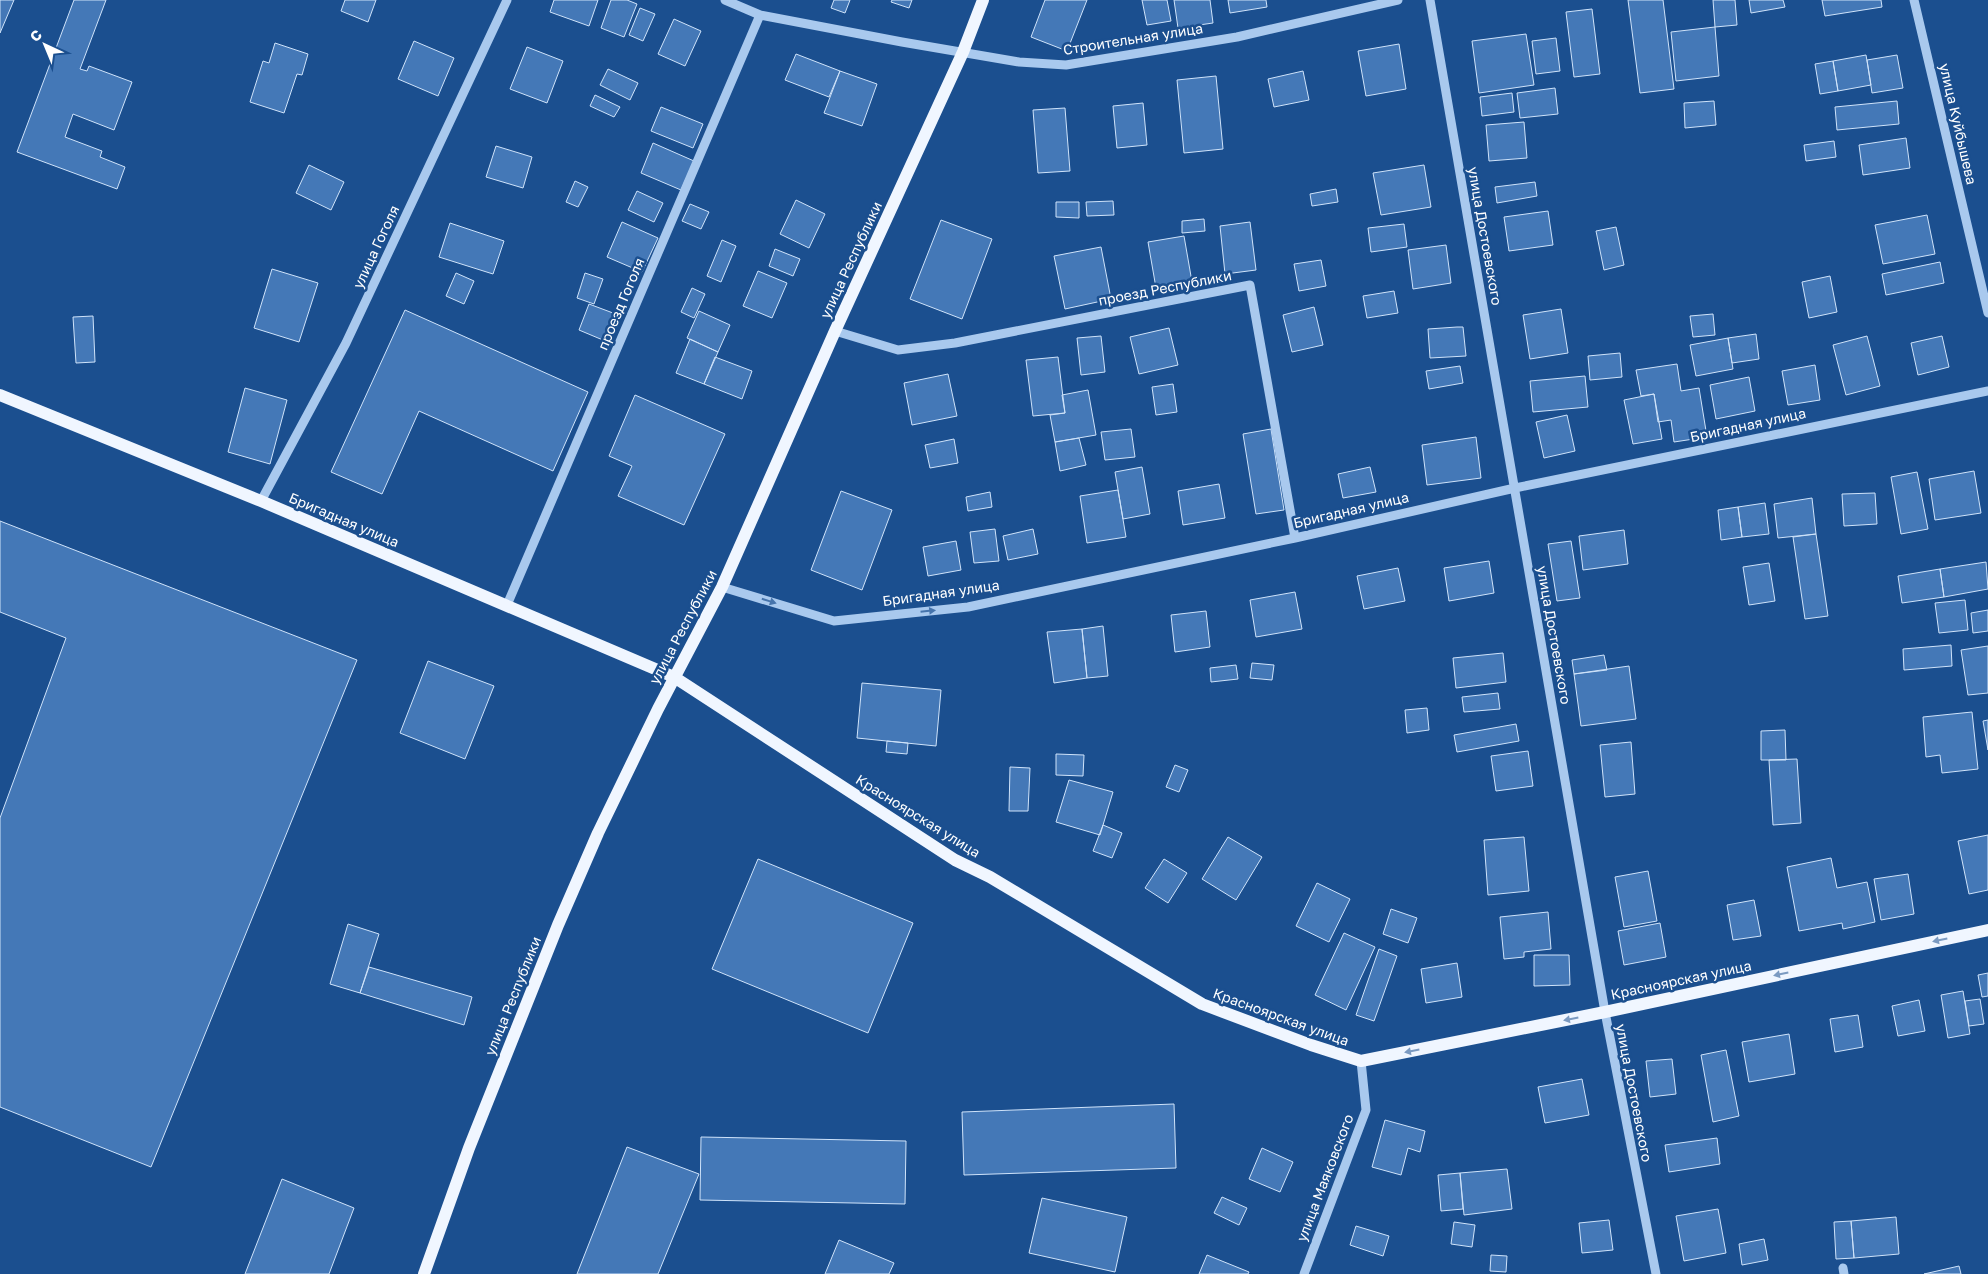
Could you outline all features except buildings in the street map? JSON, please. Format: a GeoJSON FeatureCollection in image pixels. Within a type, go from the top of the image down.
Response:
{"type":"FeatureCollection","features":[{"type":"Feature","properties":{"kind":"main road","name":"улица Республики"},"geometry":{"type":"LineString","coordinates":[[424,1274],[469,1148],[558,925],[604,822],[674,677],[722,587],[835,331],[963,52],[983,0]]}},
{"type":"Feature","properties":{"kind":"main road","name":"Бригадная улица"},"geometry":{"type":"LineString","coordinates":[[0,395],[261,501],[507,604],[674,677]]}},
{"type":"Feature","properties":{"kind":"main road","name":"Красноярская улица"},"geometry":{"type":"LineString","coordinates":[[674,677],[955,860],[990,877],[1202,1004],[1311,1045],[1361,1061],[1604,1012],[1988,930]]}},
{"type":"Feature","properties":{"kind":"street","name":"улица Гоголя"},"geometry":{"type":"LineString","coordinates":[[261,501],[346,343],[507,0]]}},
{"type":"Feature","properties":{"kind":"street","name":"Строительная улица"},"geometry":{"type":"LineString","coordinates":[[725,0],[760,15],[1019,62],[1066,65],[1237,37],[1398,0]]}},
{"type":"Feature","properties":{"kind":"street","name":"улица Достоевского"},"geometry":{"type":"LineString","coordinates":[[1430,0],[1604,1012],[1656,1274]]}},
{"type":"Feature","properties":{"kind":"street","name":"улица Куйбышева"},"geometry":{"type":"LineString","coordinates":[[1914,0],[1988,313]]}},
{"type":"Feature","properties":{"kind":"street","name":"проезд Гоголя"},"geometry":{"type":"LineString","coordinates":[[507,604],[760,15]]}},
{"type":"Feature","properties":{"kind":"street","name":"проезд Республики"},"geometry":{"type":"LineString","coordinates":[[835,331],[898,350],[954,343],[1250,285],[1295,538]]}},
{"type":"Feature","properties":{"kind":"street","name":"Бригадная улица"},"geometry":{"type":"LineString","coordinates":[[722,587],[834,621],[968,607],[1295,538],[1515,488],[1988,391]]}},
{"type":"Feature","properties":{"kind":"street","name":"улица Маяковского"},"geometry":{"type":"LineString","coordinates":[[1304,1274],[1366,1110],[1361,1061]]}}]}
